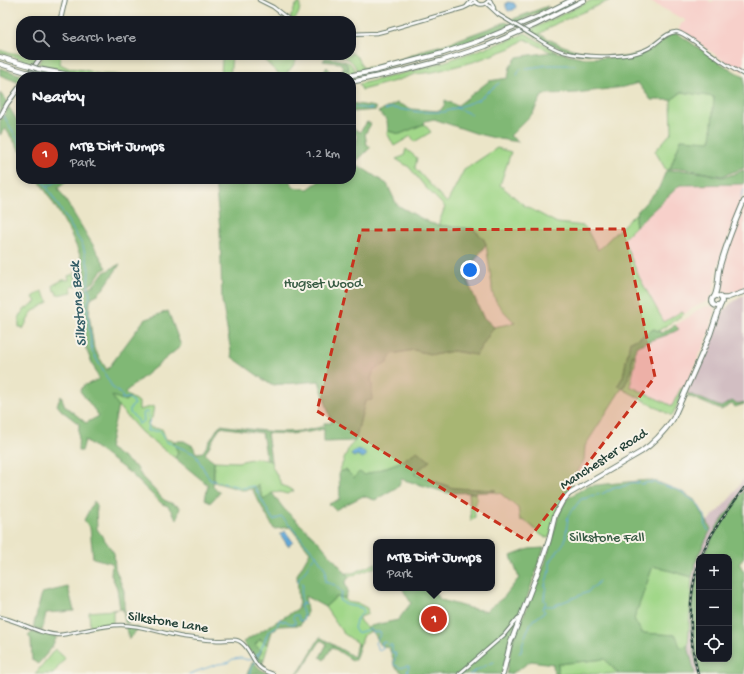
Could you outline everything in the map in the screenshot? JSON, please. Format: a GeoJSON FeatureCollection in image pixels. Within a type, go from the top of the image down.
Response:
{"type":"FeatureCollection","features":[{"type":"Feature","properties":{"kind":"highway"},"geometry":{"type":"LineString","coordinates":[[356,75],[442,53],[479,41],[540,16],[572,0]]}},
{"type":"Feature","properties":{"kind":"highway"},"geometry":{"type":"LineString","coordinates":[[356,81],[444,60],[486,46],[535,25],[584,0]]}},
{"type":"Feature","properties":{"kind":"highway"},"geometry":{"type":"LineString","coordinates":[[0,57],[38,69],[54,72]]}},
{"type":"Feature","properties":{"kind":"highway"},"geometry":{"type":"LineString","coordinates":[[0,64],[26,72]]}},
{"type":"Feature","properties":{"kind":"highway"},"geometry":{"type":"LineString","coordinates":[[714,305],[718,306],[722,304],[722,300],[717,291],[719,267],[744,201]]}},
{"type":"Feature","properties":{"kind":"highway"},"geometry":{"type":"LineString","coordinates":[[717,291],[712,300],[717,314]]}},
{"type":"Feature","properties":{"kind":"highway","name":"Manchester Road"},"geometry":{"type":"LineString","coordinates":[[714,297],[720,297]]}},
{"type":"Feature","properties":{"kind":"highway","name":"Manchester Road"},"geometry":{"type":"LineString","coordinates":[[503,674],[510,644],[534,585],[558,508],[569,494],[652,444],[669,425],[710,335],[722,304]]}},
{"type":"Feature","properties":{"kind":"main road"},"geometry":{"type":"LineString","coordinates":[[61,16],[65,0]]}},
{"type":"Feature","properties":{"kind":"main road"},"geometry":{"type":"LineString","coordinates":[[30,72],[39,60]]}},
{"type":"Feature","properties":{"kind":"main road"},"geometry":{"type":"LineString","coordinates":[[1,116],[7,104],[16,92]]}},
{"type":"Feature","properties":{"kind":"main road","name":"Manchester Road"},"geometry":{"type":"LineString","coordinates":[[720,297],[727,298],[744,292]]}},
{"type":"Feature","properties":{"kind":"main road","name":"Manchester Road"},"geometry":{"type":"LineString","coordinates":[[722,304],[727,298]]}},
{"type":"Feature","properties":{"kind":"street"},"geometry":{"type":"LineString","coordinates":[[260,0],[273,7],[285,16]]}},
{"type":"Feature","properties":{"kind":"street"},"geometry":{"type":"LineString","coordinates":[[356,34],[377,33],[465,7],[474,1],[480,4],[486,3],[490,0],[496,12]]}},
{"type":"Feature","properties":{"kind":"street"},"geometry":{"type":"LineString","coordinates":[[486,3],[509,21],[552,48],[564,52],[587,56],[626,55],[642,51],[654,45],[669,33],[677,32],[744,75]]}},
{"type":"Feature","properties":{"kind":"street"},"geometry":{"type":"LineString","coordinates":[[459,674],[504,635],[522,614]]}},
{"type":"Feature","properties":{"kind":"street","name":"Silkstone Lane"},"geometry":{"type":"LineString","coordinates":[[0,618],[12,620],[44,633],[59,635],[122,625],[206,640],[234,640],[241,643],[251,654],[260,668],[273,674]]}},
{"type":"Feature","properties":{"kind":"street"},"geometry":{"type":"LineString","coordinates":[[504,635],[507,634],[513,636]]}},
{"type":"Feature","properties":{"kind":"highlighted area"},"geometry":{"type":"Polygon","coordinates":[[[624,229],[655,377],[527,541],[317,411],[361,230],[624,229]]]}},
{"type":"Feature","properties":{"kind":"shaded area"},"geometry":{"type":"Polygon","coordinates":[[[647,0],[709,0],[710,2],[714,1],[713,0],[744,0],[744,72],[727,63],[679,29],[681,24],[686,21],[685,20],[647,0]]]}},
{"type":"Feature","properties":{"kind":"shaded area"},"geometry":{"type":"Polygon","coordinates":[[[744,184],[744,194],[718,264],[713,293],[709,300],[693,308],[666,326],[639,277],[623,239],[680,185],[744,184]]]}},
{"type":"Feature","properties":{"kind":"shaded area"},"geometry":{"type":"Polygon","coordinates":[[[744,207],[744,290],[732,294],[725,294],[721,286],[720,277],[723,263],[744,207]]]}},
{"type":"Feature","properties":{"kind":"shaded area"},"geometry":{"type":"Polygon","coordinates":[[[744,295],[744,402],[735,403],[732,401],[721,407],[687,393],[723,312],[730,304],[744,295]]]}},
{"type":"Feature","properties":{"kind":"shaded area"},"geometry":{"type":"Polygon","coordinates":[[[708,306],[714,308],[714,314],[708,336],[684,390],[681,389],[672,406],[630,386],[635,364],[635,351],[638,346],[691,316],[697,310],[708,306]]]}},
{"type":"Feature","properties":{"kind":"shaded area"},"geometry":{"type":"Polygon","coordinates":[[[744,478],[744,490],[717,527],[704,554],[699,554],[711,529],[707,522],[731,497],[744,478]]]}},
{"type":"Feature","properties":{"kind":"shaded area"},"geometry":{"type":"Polygon","coordinates":[[[696,563],[696,580],[693,592],[692,617],[693,648],[699,674],[695,674],[688,646],[692,577],[696,563]]]}},
{"type":"Feature","properties":{"kind":"green space"},"geometry":{"type":"Polygon","coordinates":[[[592,0],[611,0],[557,23],[536,36],[528,31],[592,0]]]}},
{"type":"Feature","properties":{"kind":"green space"},"geometry":{"type":"Polygon","coordinates":[[[300,3],[299,13],[298,16],[291,16],[296,5],[300,3]]]}},
{"type":"Feature","properties":{"kind":"green space"},"geometry":{"type":"Polygon","coordinates":[[[548,6],[546,9],[516,23],[511,20],[516,18],[548,6]]]}},
{"type":"Feature","properties":{"kind":"green space"},"geometry":{"type":"Polygon","coordinates":[[[506,22],[512,25],[465,43],[401,62],[399,60],[427,49],[446,44],[506,22]]]}},
{"type":"Feature","properties":{"kind":"green space"},"geometry":{"type":"Polygon","coordinates":[[[525,33],[557,52],[551,52],[525,39],[511,48],[473,62],[433,72],[415,74],[362,90],[359,84],[425,68],[512,39],[525,33]]]}},
{"type":"Feature","properties":{"kind":"green space"},"geometry":{"type":"Polygon","coordinates":[[[676,33],[744,77],[744,168],[722,176],[682,168],[670,169],[681,139],[711,141],[714,97],[682,92],[671,100],[651,100],[638,83],[624,87],[576,93],[547,94],[542,96],[533,113],[510,136],[519,142],[478,134],[434,119],[425,121],[424,124],[400,134],[388,131],[387,120],[378,112],[397,103],[411,109],[440,111],[445,104],[445,100],[457,106],[489,81],[508,78],[510,67],[517,57],[557,52],[586,58],[625,57],[646,52],[670,35],[676,33]]]}},
{"type":"Feature","properties":{"kind":"green space"},"geometry":{"type":"Polygon","coordinates":[[[539,34],[564,46],[590,52],[590,54],[576,53],[562,49],[536,36],[539,34]]]}},
{"type":"Feature","properties":{"kind":"green space"},"geometry":{"type":"Polygon","coordinates":[[[0,50],[16,54],[16,57],[0,53],[0,50]]]}},
{"type":"Feature","properties":{"kind":"green space"},"geometry":{"type":"Polygon","coordinates":[[[356,56],[359,59],[363,68],[399,60],[401,62],[357,71],[350,60],[356,60],[356,56]]]}},
{"type":"Feature","properties":{"kind":"green space"},"geometry":{"type":"Polygon","coordinates":[[[23,60],[36,60],[35,62],[27,62],[23,60]]]}},
{"type":"Feature","properties":{"kind":"green space"},"geometry":{"type":"Polygon","coordinates":[[[41,60],[60,60],[60,64],[68,68],[91,72],[69,72],[38,64],[41,60]]]}},
{"type":"Feature","properties":{"kind":"green space"},"geometry":{"type":"Polygon","coordinates":[[[222,60],[232,60],[230,72],[221,72],[222,60]]]}},
{"type":"Feature","properties":{"kind":"green space"},"geometry":{"type":"Polygon","coordinates":[[[264,60],[296,60],[288,72],[277,72],[264,60]]]}},
{"type":"Feature","properties":{"kind":"green space"},"geometry":{"type":"Polygon","coordinates":[[[342,60],[350,63],[356,72],[342,72],[342,70],[349,70],[347,64],[342,60]]]}},
{"type":"Feature","properties":{"kind":"green space"},"geometry":{"type":"Polygon","coordinates":[[[323,61],[343,61],[349,70],[342,70],[343,67],[340,63],[323,61]]]}},
{"type":"Feature","properties":{"kind":"green space"},"geometry":{"type":"Polygon","coordinates":[[[327,67],[330,72],[324,72],[327,67]]]}},
{"type":"Feature","properties":{"kind":"green space"},"geometry":{"type":"Polygon","coordinates":[[[0,68],[16,73],[16,81],[0,75],[0,68]]]}},
{"type":"Feature","properties":{"kind":"green space"},"geometry":{"type":"Polygon","coordinates":[[[682,92],[714,97],[711,142],[681,139],[670,169],[666,170],[655,151],[672,132],[671,100],[682,92]]]}},
{"type":"Feature","properties":{"kind":"green space"},"geometry":{"type":"Polygon","coordinates":[[[0,93],[7,102],[0,113],[0,93]]]}},
{"type":"Feature","properties":{"kind":"green space"},"geometry":{"type":"Polygon","coordinates":[[[356,104],[375,107],[376,110],[356,112],[356,104]]]}},
{"type":"Feature","properties":{"kind":"green space"},"geometry":{"type":"Polygon","coordinates":[[[9,107],[16,119],[16,144],[5,128],[0,135],[0,121],[9,107]]]}},
{"type":"Feature","properties":{"kind":"green space","name":"Hugset Wood"},"geometry":{"type":"Polygon","coordinates":[[[367,122],[371,124],[365,134],[367,145],[371,147],[356,162],[356,143],[358,136],[356,135],[356,130],[360,132],[367,122]]]}},
{"type":"Feature","properties":{"kind":"green space"},"geometry":{"type":"Polygon","coordinates":[[[424,124],[431,132],[414,142],[411,136],[394,146],[387,133],[388,131],[400,134],[424,124]]]}},
{"type":"Feature","properties":{"kind":"green space"},"geometry":{"type":"Polygon","coordinates":[[[497,148],[511,152],[500,185],[525,206],[557,223],[584,226],[598,250],[637,212],[635,220],[636,226],[623,239],[639,277],[664,322],[682,311],[684,314],[658,331],[654,329],[630,342],[623,377],[618,385],[622,388],[585,446],[584,460],[572,482],[570,491],[561,501],[549,538],[541,535],[528,523],[520,520],[518,508],[500,493],[493,492],[495,490],[453,488],[413,473],[417,452],[400,462],[354,478],[346,470],[339,472],[349,447],[355,441],[365,401],[372,386],[371,378],[374,370],[387,363],[392,354],[414,350],[434,355],[453,351],[476,355],[494,327],[515,323],[499,306],[492,291],[486,244],[483,238],[473,229],[438,225],[445,207],[426,188],[409,167],[396,159],[404,156],[406,149],[417,158],[415,168],[447,203],[464,170],[497,148]]]}},
{"type":"Feature","properties":{"kind":"green space","name":"Hugset Wood"},"geometry":{"type":"Polygon","coordinates":[[[356,166],[359,166],[387,184],[397,205],[430,223],[473,229],[483,238],[486,244],[465,275],[483,317],[494,327],[476,355],[453,351],[434,355],[414,350],[392,354],[387,363],[374,370],[371,378],[372,400],[365,401],[355,441],[324,442],[324,429],[289,434],[267,433],[271,461],[267,460],[262,433],[220,427],[205,454],[214,461],[213,487],[220,492],[210,503],[205,499],[208,485],[175,458],[178,453],[173,441],[184,441],[193,446],[196,453],[203,452],[221,425],[273,432],[286,432],[311,429],[324,426],[324,423],[332,423],[319,381],[271,385],[232,357],[222,301],[220,229],[215,184],[292,184],[294,187],[308,189],[315,184],[356,184],[356,166]]]}},
{"type":"Feature","properties":{"kind":"green space"},"geometry":{"type":"Polygon","coordinates":[[[682,170],[721,177],[744,170],[744,184],[680,185],[636,226],[635,220],[637,212],[659,188],[666,171],[682,170]]]}},
{"type":"Feature","properties":{"kind":"green space"},"geometry":{"type":"Polygon","coordinates":[[[41,184],[63,184],[58,188],[107,268],[101,271],[94,282],[84,288],[80,285],[75,271],[85,276],[84,267],[77,248],[62,217],[41,184]]]}},
{"type":"Feature","properties":{"kind":"green space"},"geometry":{"type":"Polygon","coordinates":[[[120,264],[104,288],[92,297],[90,302],[89,314],[94,349],[107,370],[144,320],[168,311],[181,346],[125,392],[130,397],[125,401],[112,396],[118,406],[109,448],[137,468],[142,477],[164,500],[180,507],[177,520],[168,506],[162,504],[130,473],[85,440],[82,451],[78,451],[79,424],[62,411],[57,405],[61,396],[65,406],[86,423],[99,416],[80,391],[83,386],[99,379],[86,349],[79,293],[95,284],[103,273],[120,264]]]}},
{"type":"Feature","properties":{"kind":"green space"},"geometry":{"type":"Polygon","coordinates":[[[74,274],[79,285],[71,287],[72,292],[57,295],[56,291],[54,291],[53,285],[63,280],[69,280],[68,276],[74,274]]]}},
{"type":"Feature","properties":{"kind":"green space"},"geometry":{"type":"Polygon","coordinates":[[[42,291],[49,302],[32,312],[23,329],[22,327],[19,327],[21,314],[25,309],[36,302],[33,297],[42,291]]]}},
{"type":"Feature","properties":{"kind":"green space"},"geometry":{"type":"Polygon","coordinates":[[[675,325],[679,329],[638,346],[635,351],[635,357],[632,355],[632,370],[623,389],[618,385],[623,377],[630,341],[637,339],[654,329],[662,333],[675,325]]]}},
{"type":"Feature","properties":{"kind":"green space"},"geometry":{"type":"Polygon","coordinates":[[[632,354],[635,357],[635,364],[630,386],[672,406],[681,388],[684,390],[672,416],[623,389],[632,370],[632,354]]]}},
{"type":"Feature","properties":{"kind":"green space"},"geometry":{"type":"Polygon","coordinates":[[[687,393],[721,407],[732,401],[735,403],[744,402],[744,404],[735,407],[732,404],[721,410],[688,396],[687,393]]]}},
{"type":"Feature","properties":{"kind":"green space"},"geometry":{"type":"Polygon","coordinates":[[[111,395],[125,401],[130,397],[139,402],[139,410],[154,406],[152,418],[147,423],[151,428],[162,429],[166,439],[173,441],[178,453],[175,458],[141,432],[118,406],[111,395]]]}},
{"type":"Feature","properties":{"kind":"green space"},"geometry":{"type":"Polygon","coordinates":[[[417,451],[430,461],[414,474],[453,488],[496,490],[493,492],[448,493],[401,479],[399,486],[375,500],[363,496],[335,510],[329,504],[340,499],[339,472],[346,470],[354,478],[359,472],[365,475],[400,462],[417,451]]]}},
{"type":"Feature","properties":{"kind":"green space"},"geometry":{"type":"Polygon","coordinates":[[[256,458],[271,461],[282,485],[294,491],[287,494],[280,492],[272,493],[264,501],[258,485],[252,489],[242,490],[214,482],[214,461],[238,462],[256,458]]]}},
{"type":"Feature","properties":{"kind":"green space","name":"Silkstone Fall"},"geometry":{"type":"Polygon","coordinates":[[[648,480],[682,492],[696,501],[711,529],[699,554],[696,554],[696,563],[692,577],[653,566],[634,619],[642,633],[676,635],[680,647],[688,646],[695,674],[619,674],[605,659],[558,664],[558,674],[554,674],[553,664],[531,661],[516,671],[506,674],[512,644],[545,563],[560,510],[567,499],[587,486],[648,480]]]}},
{"type":"Feature","properties":{"kind":"green space"},"geometry":{"type":"Polygon","coordinates":[[[258,485],[264,500],[272,493],[284,509],[318,541],[349,577],[345,583],[348,591],[345,598],[336,597],[325,607],[305,596],[307,612],[300,625],[279,626],[272,631],[268,645],[260,639],[255,645],[262,651],[258,658],[264,659],[262,665],[256,661],[243,642],[299,608],[297,575],[310,552],[290,527],[274,529],[252,489],[258,485]]]}},
{"type":"Feature","properties":{"kind":"green space"},"geometry":{"type":"Polygon","coordinates":[[[744,490],[744,557],[739,563],[744,572],[744,674],[699,674],[696,662],[732,662],[732,554],[704,554],[717,527],[744,490]]]}},
{"type":"Feature","properties":{"kind":"green space"},"geometry":{"type":"Polygon","coordinates":[[[469,493],[476,493],[477,500],[474,507],[475,517],[471,521],[469,493]]]}},
{"type":"Feature","properties":{"kind":"green space"},"geometry":{"type":"Polygon","coordinates":[[[94,501],[96,504],[97,529],[114,553],[115,568],[124,591],[126,619],[129,623],[125,623],[123,609],[113,610],[120,609],[117,588],[111,575],[112,563],[93,558],[90,528],[84,520],[94,501]]]}},
{"type":"Feature","properties":{"kind":"green space"},"geometry":{"type":"Polygon","coordinates":[[[544,548],[501,674],[404,674],[394,666],[389,648],[379,644],[376,636],[366,627],[398,620],[411,603],[404,591],[433,591],[441,600],[486,611],[504,597],[519,578],[511,556],[529,549],[544,548]]]}},
{"type":"Feature","properties":{"kind":"green space"},"geometry":{"type":"Polygon","coordinates":[[[373,564],[373,568],[349,577],[346,573],[353,573],[373,564]]]}},
{"type":"Feature","properties":{"kind":"green space"},"geometry":{"type":"Polygon","coordinates":[[[653,566],[692,577],[688,646],[682,652],[675,650],[676,635],[642,633],[634,619],[653,566]]]}},
{"type":"Feature","properties":{"kind":"green space"},"geometry":{"type":"Polygon","coordinates":[[[696,578],[696,661],[692,634],[692,607],[696,578]]]}},
{"type":"Feature","properties":{"kind":"green space"},"geometry":{"type":"Polygon","coordinates":[[[68,587],[74,611],[46,613],[42,631],[33,628],[42,593],[68,587]]]}},
{"type":"Feature","properties":{"kind":"green space"},"geometry":{"type":"Polygon","coordinates":[[[336,597],[345,598],[347,602],[359,604],[367,608],[368,614],[360,617],[359,619],[371,631],[364,635],[360,645],[343,633],[325,607],[336,597]]]}},
{"type":"Feature","properties":{"kind":"green space"},"geometry":{"type":"Polygon","coordinates":[[[113,610],[113,624],[90,627],[89,612],[113,610]]]}},
{"type":"Feature","properties":{"kind":"green space"},"geometry":{"type":"Polygon","coordinates":[[[125,626],[139,628],[129,639],[125,626]]]}},
{"type":"Feature","properties":{"kind":"green space"},"geometry":{"type":"Polygon","coordinates":[[[32,632],[57,637],[50,650],[38,664],[32,660],[31,639],[28,636],[32,632]]]}},
{"type":"Feature","properties":{"kind":"green space"},"geometry":{"type":"Polygon","coordinates":[[[320,637],[354,657],[357,643],[360,645],[355,660],[352,660],[332,647],[324,660],[320,657],[327,644],[321,640],[301,671],[296,674],[301,669],[320,637]]]}},
{"type":"Feature","properties":{"kind":"green space"},"geometry":{"type":"Polygon","coordinates":[[[260,639],[268,645],[264,659],[258,658],[255,645],[260,639]]]}},
{"type":"Feature","properties":{"kind":"green space"},"geometry":{"type":"Polygon","coordinates":[[[55,649],[65,658],[53,674],[35,674],[55,649]]]}},
{"type":"Feature","properties":{"kind":"green space"},"geometry":{"type":"Polygon","coordinates":[[[605,659],[618,674],[558,674],[558,664],[605,659]]]}},
{"type":"Feature","properties":{"kind":"green space"},"geometry":{"type":"Polygon","coordinates":[[[253,661],[260,669],[270,674],[247,674],[253,661]]]}},
{"type":"Feature","properties":{"kind":"water"},"geometry":{"type":"Polygon","coordinates":[[[506,3],[514,3],[516,8],[514,10],[508,11],[506,3]]]}},
{"type":"Feature","properties":{"kind":"water"},"geometry":{"type":"Polygon","coordinates":[[[357,450],[363,451],[366,456],[362,458],[357,455],[354,457],[351,455],[357,450]]]}},
{"type":"Feature","properties":{"kind":"water"},"geometry":{"type":"Polygon","coordinates":[[[285,531],[293,542],[288,546],[280,534],[285,531]]]}},
{"type":"Feature","properties":{"kind":"waterway"},"geometry":{"type":"LineString","coordinates":[[517,75],[520,69],[549,65],[575,65]]}},
{"type":"Feature","properties":{"kind":"waterway"},"geometry":{"type":"LineString","coordinates":[[385,110],[392,108],[419,112],[444,112],[478,100],[499,83]]}},
{"type":"Feature","properties":{"kind":"waterway"},"geometry":{"type":"LineString","coordinates":[[356,107],[373,109]]}},
{"type":"Feature","properties":{"kind":"waterway"},"geometry":{"type":"LineString","coordinates":[[456,108],[471,114]]}},
{"type":"Feature","properties":{"kind":"waterway","name":"Silkstone Beck"},"geometry":{"type":"LineString","coordinates":[[2,115],[16,137]]}},
{"type":"Feature","properties":{"kind":"waterway","name":"Silkstone Beck"},"geometry":{"type":"LineString","coordinates":[[45,184],[83,246],[89,270],[88,283],[90,297],[87,305],[92,351],[113,388],[122,395],[122,399],[128,398],[133,401],[134,405],[130,408],[130,413],[138,420],[138,424],[144,421],[143,413],[147,412],[150,420],[147,431],[160,431],[165,441],[195,454],[210,480],[243,488],[254,486],[273,520],[282,517],[316,555],[326,570],[325,582],[335,585],[342,593],[339,600],[347,605],[362,608],[364,612],[357,618],[354,628],[357,633],[370,629],[372,632],[380,632],[381,633],[375,643],[379,650],[383,648],[381,643],[385,642],[388,645],[392,645],[392,653],[395,652],[394,665],[400,668],[409,666],[407,672],[408,674]]}},
{"type":"Feature","properties":{"kind":"waterway"},"geometry":{"type":"LineString","coordinates":[[47,187],[53,184]]}},
{"type":"Feature","properties":{"kind":"waterway"},"geometry":{"type":"LineString","coordinates":[[741,197],[744,190]]}},
{"type":"Feature","properties":{"kind":"waterway"},"geometry":{"type":"LineString","coordinates":[[519,653],[521,652],[524,638],[530,624],[534,619],[545,612],[542,608],[546,602],[544,600],[545,591],[547,588],[545,586],[550,571],[550,562],[565,541],[568,516],[581,499],[602,494],[614,487],[624,486],[635,482],[641,484],[653,482],[680,491],[697,503],[705,516],[706,527],[709,531]]}},
{"type":"Feature","properties":{"kind":"waterway"},"geometry":{"type":"LineString","coordinates":[[249,674],[268,632],[277,626],[280,619],[283,622],[285,620],[289,623],[295,624],[293,617],[298,615],[299,619],[301,621],[303,620],[304,615],[300,605],[305,604],[300,601],[303,587],[302,584],[298,582],[299,578],[316,555]]}},
{"type":"Feature","properties":{"kind":"waterway"},"geometry":{"type":"LineString","coordinates":[[544,606],[553,606],[588,592],[599,581]]}},
{"type":"Feature","properties":{"kind":"waterway"},"geometry":{"type":"LineString","coordinates":[[189,674],[218,664],[227,663],[233,659],[241,658],[248,660],[259,653]]}},
{"type":"Feature","properties":{"kind":"waterway"},"geometry":{"type":"LineString","coordinates":[[470,674],[494,662]]}},
{"type":"Feature","properties":{"kind":"railway"},"geometry":{"type":"LineString","coordinates":[[702,554],[715,530],[744,488]]}},
{"type":"Feature","properties":{"kind":"railway"},"geometry":{"type":"LineString","coordinates":[[696,573],[691,604],[691,633],[698,674]]}},
{"type":"Feature","properties":{"kind":"place","name":"MTB Dirt Jumps"},"geometry":{"type":"Point","coordinates":[434,619]}}]}
